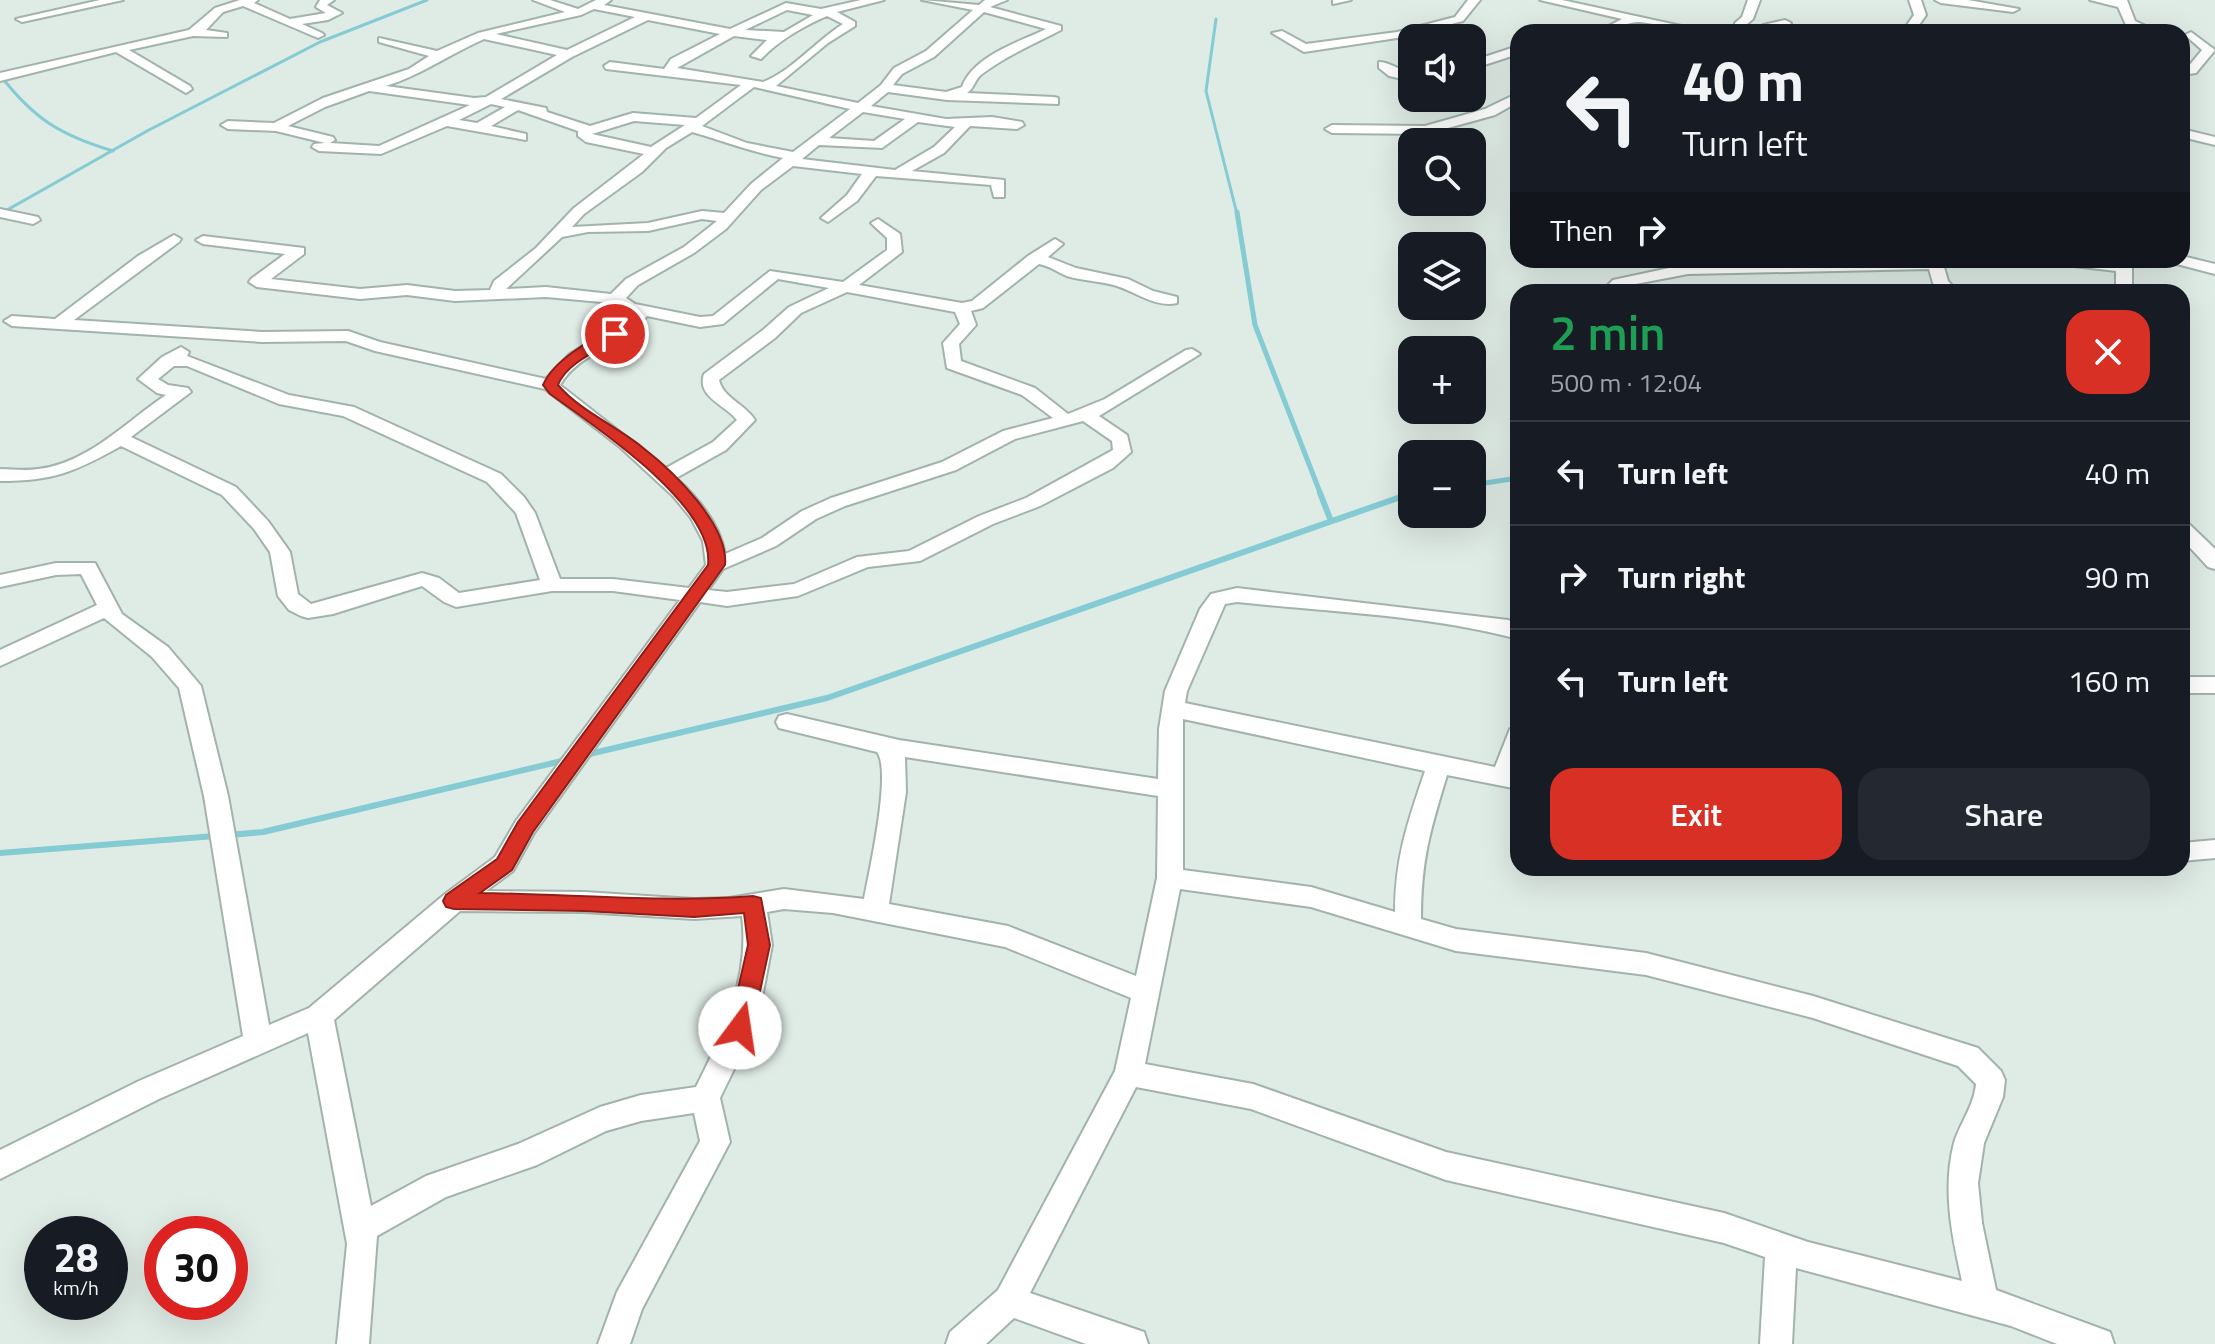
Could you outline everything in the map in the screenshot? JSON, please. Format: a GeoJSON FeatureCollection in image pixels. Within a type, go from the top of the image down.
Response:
{"type":"FeatureCollection","features":[{"type":"Feature","properties":{"kind":"street"},"geometry":{"type":"LineString","coordinates":[[22,19],[117,0]]}},
{"type":"Feature","properties":{"kind":"street"},"geometry":{"type":"LineString","coordinates":[[289,22],[324,18],[336,13],[322,7],[321,4],[328,0]]}},
{"type":"Feature","properties":{"kind":"street"},"geometry":{"type":"LineString","coordinates":[[539,0],[578,12]]}},
{"type":"Feature","properties":{"kind":"street"},"geometry":{"type":"LineString","coordinates":[[276,127],[314,106],[405,76],[428,65],[438,55],[482,35],[578,12],[606,0]]}},
{"type":"Feature","properties":{"kind":"street"},"geometry":{"type":"LineString","coordinates":[[593,6],[729,32],[776,37],[787,35],[827,12],[878,0]]}},
{"type":"Feature","properties":{"kind":"street"},"geometry":{"type":"LineString","coordinates":[[928,0],[980,8],[1057,28],[999,57],[972,75],[967,89],[947,96]]}},
{"type":"Feature","properties":{"kind":"street"},"geometry":{"type":"LineString","coordinates":[[617,299],[632,282],[689,250],[791,158],[885,88],[898,71],[930,54],[990,1],[1001,0]]}},
{"type":"Feature","properties":{"kind":"street"},"geometry":{"type":"LineString","coordinates":[[1278,33],[1304,48],[1397,35],[1459,19],[1474,0]]}},
{"type":"Feature","properties":{"kind":"street"},"geometry":{"type":"LineString","coordinates":[[1546,0],[1620,13],[1650,24]]}},
{"type":"Feature","properties":{"kind":"street"},"geometry":{"type":"LineString","coordinates":[[1620,13],[1628,0]]}},
{"type":"Feature","properties":{"kind":"street"},"geometry":{"type":"LineString","coordinates":[[1741,24],[1747,19],[1754,0]]}},
{"type":"Feature","properties":{"kind":"street"},"geometry":{"type":"LineString","coordinates":[[1914,24],[1920,15],[1915,0]]}},
{"type":"Feature","properties":{"kind":"street"},"geometry":{"type":"LineString","coordinates":[[1941,0],[2016,5],[2010,17],[2014,24]]}},
{"type":"Feature","properties":{"kind":"street"},"geometry":{"type":"LineString","coordinates":[[2096,0],[2121,2],[2133,24]]}},
{"type":"Feature","properties":{"kind":"street"},"geometry":{"type":"LineString","coordinates":[[193,33],[219,10],[248,1],[318,35]]}},
{"type":"Feature","properties":{"kind":"street"},"geometry":{"type":"LineString","coordinates":[[497,292],[500,284],[579,211],[637,169],[654,152],[758,85],[778,81],[824,41],[851,24],[827,12],[786,6],[729,32],[675,62],[670,69],[679,74]]}},
{"type":"Feature","properties":{"kind":"street"},"geometry":{"type":"LineString","coordinates":[[228,125],[276,127],[324,143],[381,150],[489,100],[568,54],[649,15]]}},
{"type":"Feature","properties":{"kind":"street"},"geometry":{"type":"LineString","coordinates":[[1621,24],[1634,18]]}},
{"type":"Feature","properties":{"kind":"street"},"geometry":{"type":"LineString","coordinates":[[1780,24],[1785,23]]}},
{"type":"Feature","properties":{"kind":"street"},"geometry":{"type":"LineString","coordinates":[[0,77],[193,33],[223,35]]}},
{"type":"Feature","properties":{"kind":"street"},"geometry":{"type":"LineString","coordinates":[[482,35],[568,54]]}},
{"type":"Feature","properties":{"kind":"street"},"geometry":{"type":"LineString","coordinates":[[2190,36],[2215,40]]}},
{"type":"Feature","properties":{"kind":"street"},"geometry":{"type":"LineString","coordinates":[[776,37],[757,56],[809,56]]}},
{"type":"Feature","properties":{"kind":"street"},"geometry":{"type":"LineString","coordinates":[[2190,37],[2207,46],[2210,54],[2190,70]]}},
{"type":"Feature","properties":{"kind":"street"},"geometry":{"type":"LineString","coordinates":[[383,40],[438,55]]}},
{"type":"Feature","properties":{"kind":"street"},"geometry":{"type":"LineString","coordinates":[[117,48],[186,89]]}},
{"type":"Feature","properties":{"kind":"street"},"geometry":{"type":"LineString","coordinates":[[1486,60],[1510,53]]}},
{"type":"Feature","properties":{"kind":"street"},"geometry":{"type":"LineString","coordinates":[[1383,65],[1398,74]]}},
{"type":"Feature","properties":{"kind":"street"},"geometry":{"type":"LineString","coordinates":[[610,66],[758,85],[860,108],[965,124],[992,121],[1017,125]]}},
{"type":"Feature","properties":{"kind":"street"},"geometry":{"type":"LineString","coordinates":[[365,87],[474,102],[489,100],[541,111],[539,114],[590,130]]}},
{"type":"Feature","properties":{"kind":"street"},"geometry":{"type":"LineString","coordinates":[[885,88],[947,96],[1054,101]]}},
{"type":"Feature","properties":{"kind":"street"},"geometry":{"type":"LineString","coordinates":[[1332,129],[1385,123],[1434,128],[1490,112],[1510,101]]}},
{"type":"Feature","properties":{"kind":"street"},"geometry":{"type":"LineString","coordinates":[[479,127],[516,106]]}},
{"type":"Feature","properties":{"kind":"street"},"geometry":{"type":"LineString","coordinates":[[815,141],[877,145],[918,116]]}},
{"type":"Feature","properties":{"kind":"street"},"geometry":{"type":"LineString","coordinates":[[654,152],[591,139],[583,133],[633,117],[695,124],[743,146],[811,163],[991,181],[999,183],[999,194]]}},
{"type":"Feature","properties":{"kind":"street"},"geometry":{"type":"LineString","coordinates":[[445,122],[521,137]]}},
{"type":"Feature","properties":{"kind":"street"},"geometry":{"type":"LineString","coordinates":[[897,174],[939,150],[965,124]]}},
{"type":"Feature","properties":{"kind":"street"},"geometry":{"type":"LineString","coordinates":[[2190,135],[2215,141]]}},
{"type":"Feature","properties":{"kind":"street"},"geometry":{"type":"LineString","coordinates":[[828,218],[852,198],[869,175],[867,170]]}},
{"type":"Feature","properties":{"kind":"street"},"geometry":{"type":"LineString","coordinates":[[0,213],[33,220]]}},
{"type":"Feature","properties":{"kind":"street"},"geometry":{"type":"LineString","coordinates":[[557,234],[588,228],[648,227],[702,215],[727,218]]}},
{"type":"Feature","properties":{"kind":"street"},"geometry":{"type":"LineString","coordinates":[[664,477],[726,442],[746,420],[743,412],[720,399],[710,388],[710,378],[769,334],[795,310],[847,286],[894,252],[895,237],[878,223]]}},
{"type":"Feature","properties":{"kind":"street"},"geometry":{"type":"LineString","coordinates":[[60,323],[174,239]]}},
{"type":"Feature","properties":{"kind":"street"},"geometry":{"type":"LineString","coordinates":[[203,240],[299,251],[257,282],[360,294],[407,290],[455,296],[546,292],[617,299],[636,309],[700,322],[717,321],[775,274],[962,308],[977,305],[1055,244]]}},
{"type":"Feature","properties":{"kind":"street"},"geometry":{"type":"LineString","coordinates":[[1033,259],[1054,262],[1071,272],[1122,282],[1147,294],[1171,300]]}},
{"type":"Feature","properties":{"kind":"street"},"geometry":{"type":"LineString","coordinates":[[2190,263],[2215,269]]}},
{"type":"Feature","properties":{"kind":"street"},"geometry":{"type":"LineString","coordinates":[[1618,284],[1688,269],[1855,268]]}},
{"type":"Feature","properties":{"kind":"street"},"geometry":{"type":"LineString","coordinates":[[962,308],[968,325],[951,343],[953,364],[1041,398],[1055,408],[1064,420]]}},
{"type":"Feature","properties":{"kind":"street"},"geometry":{"type":"LineString","coordinates":[[551,385],[554,375],[575,359],[634,322],[640,315],[636,309]]}},
{"type":"Feature","properties":{"kind":"street"},"geometry":{"type":"LineString","coordinates":[[0,1165],[149,1090],[319,1016],[454,901],[504,864],[525,827],[697,593],[716,565],[718,549],[692,504],[639,452],[551,385],[375,346],[348,336],[262,337],[12,321]]}},
{"type":"Feature","properties":{"kind":"street"},"geometry":{"type":"LineString","coordinates":[[0,475],[55,473],[120,439],[133,425],[182,392],[163,389],[147,379],[208,333]]}},
{"type":"Feature","properties":{"kind":"street"},"geometry":{"type":"LineString","coordinates":[[716,565],[769,542],[809,515],[838,502],[949,466],[1009,435],[1086,415],[1192,354]]}},
{"type":"Feature","properties":{"kind":"street"},"geometry":{"type":"LineString","coordinates":[[168,361],[189,361],[285,400],[348,411],[494,478],[513,493],[537,532],[539,549],[552,585]]}},
{"type":"Feature","properties":{"kind":"street"},"geometry":{"type":"LineString","coordinates":[[120,439],[229,491],[261,525],[280,552],[288,596],[308,611],[333,607],[422,579],[434,581],[456,600],[552,585],[613,585],[739,599],[798,590],[864,561],[913,557],[986,520],[1033,502],[1106,464],[1122,452],[1121,439],[1086,415]]}},
{"type":"Feature","properties":{"kind":"street"},"geometry":{"type":"LineString","coordinates":[[2190,535],[2215,563]]}},
{"type":"Feature","properties":{"kind":"street"},"geometry":{"type":"LineString","coordinates":[[0,581],[56,569],[88,567],[114,618],[160,652],[190,686],[216,796],[258,1042]]}},
{"type":"Feature","properties":{"kind":"street"},"geometry":{"type":"LineString","coordinates":[[962,1344],[1009,1301],[1129,1073],[1170,878],[1170,789],[1176,691],[1210,609],[1218,599],[1227,596],[1440,617],[1510,629]]}},
{"type":"Feature","properties":{"kind":"street"},"geometry":{"type":"LineString","coordinates":[[0,659],[108,608]]}},
{"type":"Feature","properties":{"kind":"street"},"geometry":{"type":"LineString","coordinates":[[1173,709],[1510,779]]}},
{"type":"Feature","properties":{"kind":"street"},"geometry":{"type":"LineString","coordinates":[[787,722],[824,734],[1116,784],[1170,789]]}},
{"type":"Feature","properties":{"kind":"street"},"geometry":{"type":"LineString","coordinates":[[875,911],[894,792],[893,756],[883,744]]}},
{"type":"Feature","properties":{"kind":"street"},"geometry":{"type":"LineString","coordinates":[[1408,926],[1408,873],[1413,844],[1439,764]]}},
{"type":"Feature","properties":{"kind":"street"},"geometry":{"type":"LineString","coordinates":[[2190,851],[2215,849]]}},
{"type":"Feature","properties":{"kind":"street"},"geometry":{"type":"LineString","coordinates":[[1170,878],[1311,897],[1487,946],[1646,964],[1813,1007],[1968,1057],[1991,1080],[1992,1096],[1969,1142],[1962,1203],[1982,1302]]}},
{"type":"Feature","properties":{"kind":"street"},"geometry":{"type":"LineString","coordinates":[[454,901],[584,902],[694,909],[784,899],[833,903],[1008,937],[1148,993]]}},
{"type":"Feature","properties":{"kind":"street"},"geometry":{"type":"LineString","coordinates":[[614,1344],[635,1290],[715,1142],[705,1098],[740,1028],[748,998],[759,945],[753,904]]}},
{"type":"Feature","properties":{"kind":"street"},"geometry":{"type":"LineString","coordinates":[[319,1016],[363,1244],[353,1344]]}},
{"type":"Feature","properties":{"kind":"street"},"geometry":{"type":"LineString","coordinates":[[1129,1073],[1253,1097],[1446,1166],[1724,1228],[1781,1248],[2011,1310],[2098,1344]]}},
{"type":"Feature","properties":{"kind":"street"},"geometry":{"type":"LineString","coordinates":[[360,1229],[437,1186],[526,1155],[600,1120],[641,1108],[705,1098]]}},
{"type":"Feature","properties":{"kind":"street"},"geometry":{"type":"LineString","coordinates":[[1776,1344],[1781,1248]]}},
{"type":"Feature","properties":{"kind":"street"},"geometry":{"type":"LineString","coordinates":[[1009,1301],[1132,1344]]}},
{"type":"Feature","properties":{"kind":"waterway"},"geometry":{"type":"LineString","coordinates":[[112,151],[320,42],[427,0]]}},
{"type":"Feature","properties":{"kind":"waterway"},"geometry":{"type":"LineString","coordinates":[[1216,19],[1206,91],[1237,214]]}},
{"type":"Feature","properties":{"kind":"waterway"},"geometry":{"type":"LineString","coordinates":[[0,75],[49,124],[78,139],[112,151]]}},
{"type":"Feature","properties":{"kind":"waterway"},"geometry":{"type":"LineString","coordinates":[[3,212],[0,214],[112,151]]}},
{"type":"Feature","properties":{"kind":"waterway"},"geometry":{"type":"LineString","coordinates":[[1237,212],[1255,325],[1321,495]]}},
{"type":"Feature","properties":{"kind":"waterway"},"geometry":{"type":"LineString","coordinates":[[1486,483],[1510,479]]}},
{"type":"Feature","properties":{"kind":"waterway"},"geometry":{"type":"LineString","coordinates":[[1320,493],[1331,521]]}},
{"type":"Feature","properties":{"kind":"waterway"},"geometry":{"type":"LineString","coordinates":[[585,755],[827,698],[1398,498]]}},
{"type":"Feature","properties":{"kind":"waterway"},"geometry":{"type":"LineString","coordinates":[[230,835],[263,832],[566,760]]}},
{"type":"Feature","properties":{"kind":"waterway"},"geometry":{"type":"LineString","coordinates":[[0,853],[215,836]]}},
{"type":"Feature","properties":{"kind":"route"},"geometry":{"type":"LineString","coordinates":[[615,334],[554,375],[551,385],[639,452],[692,504],[718,549],[716,565],[583,752],[525,827],[504,864],[454,901],[584,902],[694,909],[753,904],[759,945],[740,1028]]}}]}
